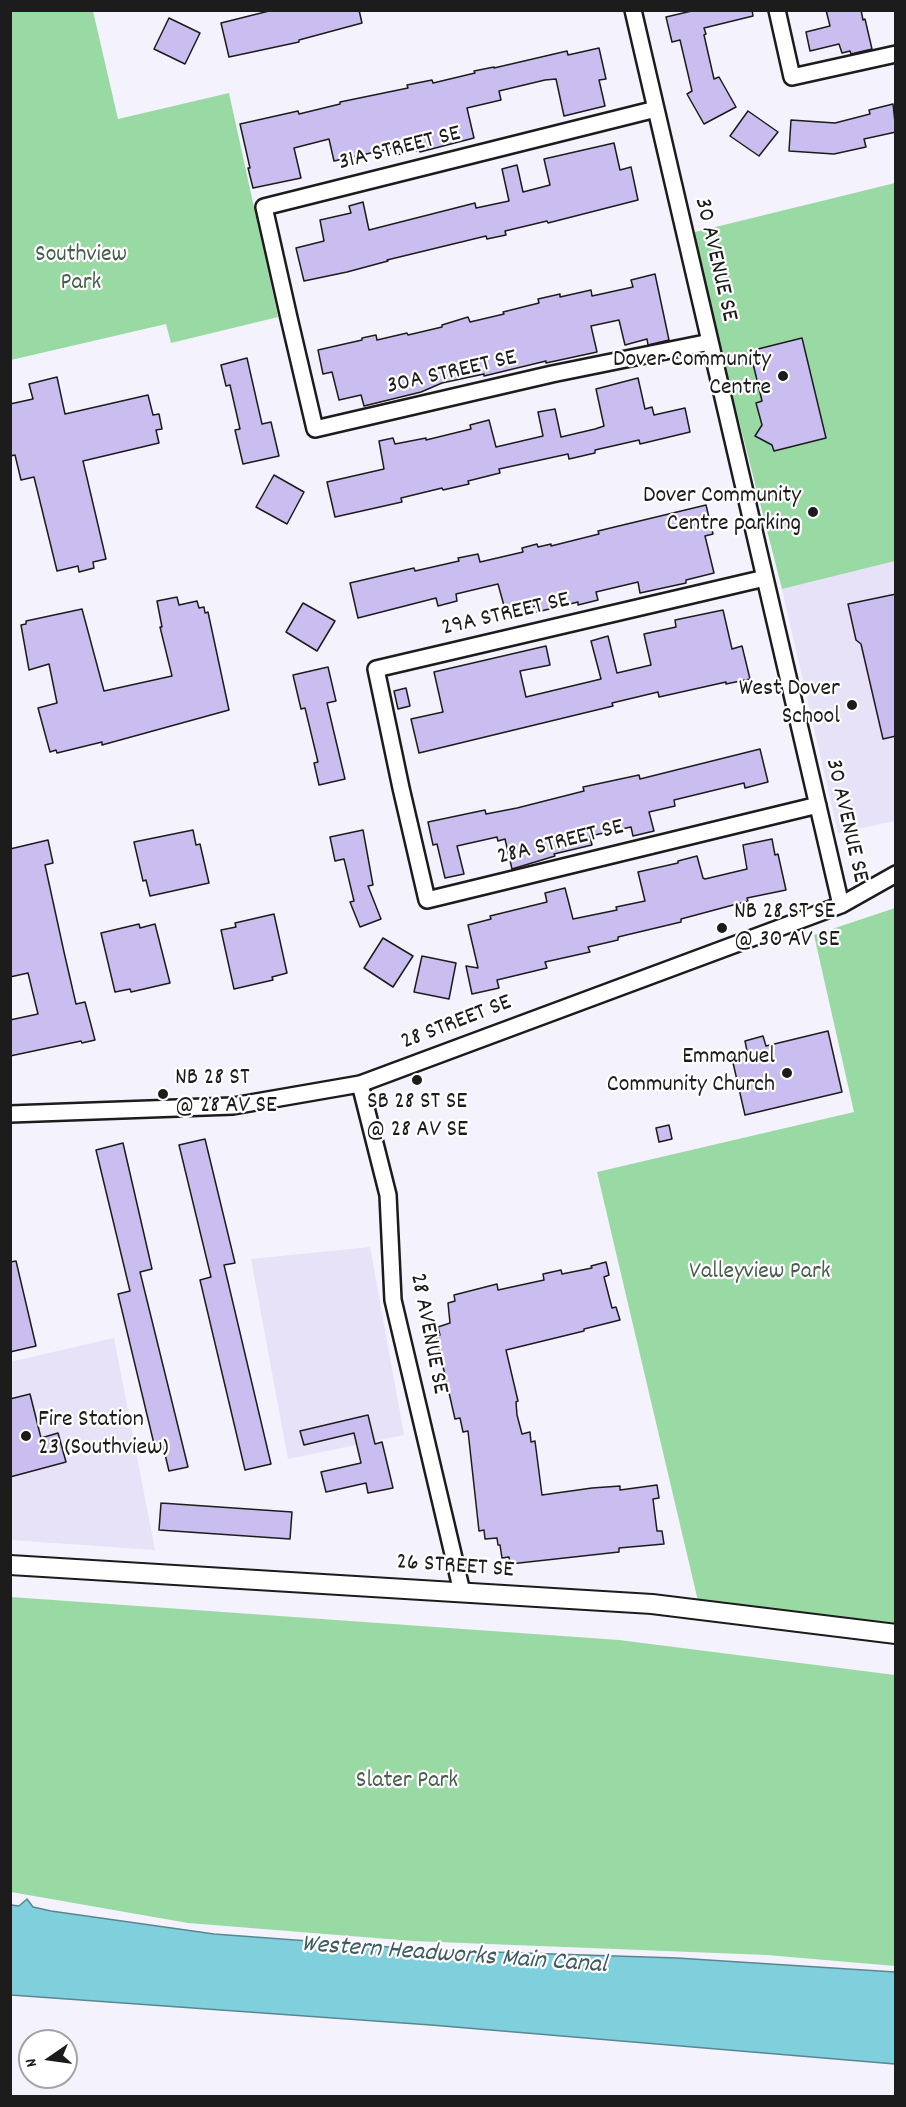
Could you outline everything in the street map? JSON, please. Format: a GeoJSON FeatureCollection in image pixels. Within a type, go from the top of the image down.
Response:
{"type":"FeatureCollection","features":[{"type":"Feature","properties":{"kind":"street","name":"30 AVENUE SE"},"geometry":{"type":"LineString","coordinates":[[633,10],[841,905]]}},
{"type":"Feature","properties":{"kind":"street"},"geometry":{"type":"LineString","coordinates":[[777,10],[792,77],[896,54]]}},
{"type":"Feature","properties":{"kind":"street","name":"31A STREET SE"},"geometry":{"type":"LineString","coordinates":[[289,318],[264,207],[656,109]]}},
{"type":"Feature","properties":{"kind":"street","name":"30A STREET SE"},"geometry":{"type":"LineString","coordinates":[[289,318],[315,429],[552,374],[710,342]]}},
{"type":"Feature","properties":{"kind":"street","name":"29A STREET SE"},"geometry":{"type":"LineString","coordinates":[[401,788],[376,669],[765,578]]}},
{"type":"Feature","properties":{"kind":"street","name":"28A STREET SE"},"geometry":{"type":"LineString","coordinates":[[401,788],[427,900],[818,805]]}},
{"type":"Feature","properties":{"kind":"street","name":"28 STREET SE"},"geometry":{"type":"LineString","coordinates":[[10,1114],[233,1106],[360,1084],[841,905],[896,874]]}},
{"type":"Feature","properties":{"kind":"street","name":"28 AVENUE SE"},"geometry":{"type":"LineString","coordinates":[[360,1084],[388,1195],[393,1300],[462,1592]]}},
{"type":"Feature","properties":{"kind":"street","name":"26 STREET SE"},"geometry":{"type":"LineString","coordinates":[[10,1565],[652,1604],[896,1634]]}},
{"type":"Feature","properties":{"kind":"shaded area","name":"West Dover School"},"geometry":{"type":"Polygon","coordinates":[[[895,561],[895,821],[838,833],[782,589],[895,561]]]}},
{"type":"Feature","properties":{"kind":"shaded area"},"geometry":{"type":"Polygon","coordinates":[[[370,1247],[404,1435],[288,1459],[251,1259],[370,1247]]]}},
{"type":"Feature","properties":{"kind":"shaded area"},"geometry":{"type":"Polygon","coordinates":[[[114,1338],[155,1550],[11,1540],[10,1362],[114,1338]]]}},
{"type":"Feature","properties":{"kind":"green space","name":"Southview Park"},"geometry":{"type":"Polygon","coordinates":[[[10,11],[93,11],[118,119],[229,93],[278,317],[171,343],[166,324],[11,360],[10,11]]]}},
{"type":"Feature","properties":{"kind":"green space"},"geometry":{"type":"Polygon","coordinates":[[[895,183],[895,561],[782,589],[691,233],[895,183]]]}},
{"type":"Feature","properties":{"kind":"green space","name":"Valleyview Park"},"geometry":{"type":"Polygon","coordinates":[[[895,908],[895,1624],[698,1601],[597,1172],[854,1112],[814,935],[895,908]]]}},
{"type":"Feature","properties":{"kind":"green space","name":"Slater Park"},"geometry":{"type":"Polygon","coordinates":[[[11,1597],[619,1640],[895,1675],[895,1966],[767,1955],[413,1941],[188,1923],[11,1892],[11,1597]]]}},
{"type":"Feature","properties":{"kind":"water","name":"Western Headworks Main Canal"},"geometry":{"type":"Polygon","coordinates":[[[27,1899],[33,1907],[51,1911],[214,1934],[430,1950],[677,1958],[895,1972],[895,2064],[431,2025],[11,1995],[11,1905],[19,1906],[27,1899]]]}},
{"type":"Feature","properties":{"kind":"building"},"geometry":{"type":"Polygon","coordinates":[[[273,10],[359,10],[362,23],[299,40],[299,42],[229,57],[221,23],[273,10]]]}},
{"type":"Feature","properties":{"kind":"building"},"geometry":{"type":"Polygon","coordinates":[[[696,10],[752,10],[753,16],[704,28],[714,79],[719,77],[736,107],[704,124],[687,94],[692,91],[680,40],[672,42],[666,17],[696,10]]]}},
{"type":"Feature","properties":{"kind":"building"},"geometry":{"type":"Polygon","coordinates":[[[826,10],[861,10],[872,49],[851,54],[850,51],[842,53],[839,44],[810,51],[806,32],[830,26],[826,10]]]}},
{"type":"Feature","properties":{"kind":"building"},"geometry":{"type":"Polygon","coordinates":[[[169,18],[200,33],[185,64],[154,49],[169,18]]]}},
{"type":"Feature","properties":{"kind":"building"},"geometry":{"type":"Polygon","coordinates":[[[599,48],[606,79],[599,80],[605,106],[564,116],[556,79],[545,80],[499,91],[501,100],[467,108],[474,138],[420,152],[419,150],[396,155],[394,148],[334,161],[329,139],[294,148],[301,178],[253,188],[240,124],[298,111],[299,114],[340,104],[340,102],[408,88],[407,85],[432,80],[433,83],[475,73],[474,71],[567,51],[568,55],[599,48]]]}},
{"type":"Feature","properties":{"kind":"building"},"geometry":{"type":"Polygon","coordinates":[[[893,104],[896,132],[864,139],[866,147],[834,154],[789,151],[791,120],[835,123],[870,114],[869,110],[893,104]]]}},
{"type":"Feature","properties":{"kind":"building"},"geometry":{"type":"Polygon","coordinates":[[[748,111],[778,132],[759,156],[730,136],[748,111]]]}},
{"type":"Feature","properties":{"kind":"building"},"geometry":{"type":"Polygon","coordinates":[[[614,143],[620,170],[631,167],[638,200],[548,223],[547,221],[505,231],[506,235],[487,239],[486,236],[304,281],[296,248],[324,241],[320,220],[351,213],[349,206],[363,202],[369,230],[475,203],[476,208],[509,201],[502,169],[517,165],[523,192],[550,185],[544,159],[614,143]]]}},
{"type":"Feature","properties":{"kind":"building"},"geometry":{"type":"Polygon","coordinates":[[[655,274],[669,340],[648,345],[647,339],[625,345],[619,320],[591,326],[597,352],[442,383],[421,392],[364,406],[361,395],[339,400],[332,372],[323,374],[318,350],[376,335],[377,340],[407,333],[408,335],[442,327],[442,325],[468,317],[470,322],[504,314],[503,312],[539,303],[538,299],[560,294],[560,297],[591,290],[592,296],[633,287],[631,280],[655,274]]]}},
{"type":"Feature","properties":{"kind":"building","name":"Dover Community Centre"},"geometry":{"type":"Polygon","coordinates":[[[802,338],[826,438],[774,451],[772,445],[755,436],[762,425],[756,403],[762,401],[750,351],[802,338]]]}},
{"type":"Feature","properties":{"kind":"building"},"geometry":{"type":"Polygon","coordinates":[[[247,358],[262,424],[271,422],[279,456],[243,464],[235,430],[240,429],[230,385],[226,386],[221,365],[247,358]]]}},
{"type":"Feature","properties":{"kind":"building"},"geometry":{"type":"Polygon","coordinates":[[[57,377],[65,414],[148,395],[153,415],[159,414],[162,429],[156,430],[159,443],[83,461],[106,559],[93,562],[94,568],[79,572],[78,566],[57,571],[34,477],[21,480],[15,455],[10,456],[10,404],[33,399],[29,384],[57,377]]]}},
{"type":"Feature","properties":{"kind":"building"},"geometry":{"type":"Polygon","coordinates":[[[638,378],[645,409],[652,407],[654,415],[685,408],[690,432],[640,444],[639,440],[595,450],[595,453],[569,459],[568,454],[499,469],[500,473],[468,481],[469,484],[401,498],[402,502],[335,517],[327,482],[384,469],[379,441],[393,438],[395,444],[426,438],[426,440],[471,429],[470,425],[489,420],[496,447],[543,436],[538,412],[555,409],[561,437],[595,429],[604,426],[596,389],[638,378]]]}},
{"type":"Feature","properties":{"kind":"building"},"geometry":{"type":"Polygon","coordinates":[[[274,475],[304,492],[287,524],[256,507],[274,475]]]}},
{"type":"Feature","properties":{"kind":"building"},"geometry":{"type":"Polygon","coordinates":[[[706,505],[713,534],[705,536],[714,573],[686,580],[686,583],[640,593],[638,582],[596,592],[598,600],[578,605],[578,602],[537,612],[536,606],[506,613],[498,584],[456,594],[457,601],[438,606],[436,598],[358,618],[350,583],[414,568],[415,571],[459,561],[458,558],[478,554],[480,562],[523,552],[522,548],[537,544],[538,547],[551,544],[551,546],[599,534],[598,531],[706,505]]]}},
{"type":"Feature","properties":{"kind":"building"},"geometry":{"type":"Polygon","coordinates":[[[896,594],[896,736],[883,739],[861,644],[856,640],[848,604],[896,594]]]}},
{"type":"Feature","properties":{"kind":"building"},"geometry":{"type":"Polygon","coordinates":[[[177,597],[179,605],[197,601],[199,608],[204,607],[205,613],[208,612],[229,710],[102,745],[102,742],[57,753],[56,750],[50,752],[38,708],[57,703],[49,664],[29,670],[21,625],[26,624],[26,621],[82,609],[104,691],[172,676],[160,627],[162,627],[157,601],[177,597]]]}},
{"type":"Feature","properties":{"kind":"building"},"geometry":{"type":"Polygon","coordinates":[[[303,603],[335,621],[317,651],[286,632],[303,603]]]}},
{"type":"Feature","properties":{"kind":"building"},"geometry":{"type":"Polygon","coordinates":[[[723,610],[732,649],[742,646],[750,679],[659,697],[658,692],[612,703],[613,706],[419,753],[411,719],[443,712],[434,672],[546,646],[550,665],[520,671],[526,697],[601,679],[591,641],[608,636],[617,673],[651,665],[644,634],[676,627],[675,620],[723,610]]]}},
{"type":"Feature","properties":{"kind":"building"},"geometry":{"type":"Polygon","coordinates":[[[328,667],[336,701],[327,703],[345,779],[319,785],[314,763],[318,762],[305,708],[301,709],[293,675],[328,667]]]}},
{"type":"Feature","properties":{"kind":"building"},"geometry":{"type":"Polygon","coordinates":[[[406,688],[410,706],[398,709],[394,691],[406,688]]]}},
{"type":"Feature","properties":{"kind":"building"},"geometry":{"type":"Polygon","coordinates":[[[760,749],[768,782],[745,788],[744,783],[674,800],[675,806],[649,812],[654,831],[633,836],[631,827],[590,836],[592,845],[554,854],[555,856],[512,869],[505,839],[498,841],[497,837],[457,846],[464,874],[445,878],[437,844],[433,845],[428,822],[485,810],[486,814],[517,808],[584,791],[583,787],[639,775],[640,779],[760,749]]]}},
{"type":"Feature","properties":{"kind":"building"},"geometry":{"type":"Polygon","coordinates":[[[193,830],[196,845],[200,844],[209,883],[150,896],[146,880],[143,881],[134,842],[193,830]]]}},
{"type":"Feature","properties":{"kind":"building"},"geometry":{"type":"Polygon","coordinates":[[[363,830],[373,885],[368,886],[381,919],[360,927],[350,902],[354,901],[344,859],[335,861],[330,837],[363,830]]]}},
{"type":"Feature","properties":{"kind":"building"},"geometry":{"type":"Polygon","coordinates":[[[772,839],[775,855],[778,854],[786,890],[747,898],[748,901],[681,919],[681,922],[618,937],[618,940],[588,947],[590,952],[545,962],[547,968],[497,980],[499,988],[472,994],[466,966],[478,968],[468,925],[491,919],[490,916],[547,902],[545,893],[565,888],[573,919],[617,910],[616,907],[645,901],[638,872],[697,856],[705,879],[747,869],[743,845],[772,839]]]}},
{"type":"Feature","properties":{"kind":"building"},"geometry":{"type":"Polygon","coordinates":[[[48,840],[53,863],[45,865],[76,1004],[85,1002],[95,1040],[10,1056],[10,1020],[38,1014],[28,973],[10,977],[10,849],[48,840]]]}},
{"type":"Feature","properties":{"kind":"building"},"geometry":{"type":"Polygon","coordinates":[[[274,914],[287,973],[272,977],[273,980],[234,989],[221,930],[236,927],[235,923],[274,914]]]}},
{"type":"Feature","properties":{"kind":"building"},"geometry":{"type":"Polygon","coordinates":[[[139,924],[140,928],[155,924],[170,983],[131,992],[130,989],[115,992],[101,933],[139,924]]]}},
{"type":"Feature","properties":{"kind":"building"},"geometry":{"type":"Polygon","coordinates":[[[383,938],[413,956],[393,987],[364,968],[383,938]]]}},
{"type":"Feature","properties":{"kind":"building"},"geometry":{"type":"Polygon","coordinates":[[[422,956],[456,963],[449,999],[414,992],[422,956]]]}},
{"type":"Feature","properties":{"kind":"building","name":"Emmanuel Community Church"},"geometry":{"type":"Polygon","coordinates":[[[828,1031],[842,1092],[745,1115],[731,1054],[747,1051],[745,1041],[763,1036],[766,1046],[828,1031]]]}},
{"type":"Feature","properties":{"kind":"building"},"geometry":{"type":"Polygon","coordinates":[[[669,1125],[672,1139],[659,1142],[656,1128],[669,1125]]]}},
{"type":"Feature","properties":{"kind":"building"},"geometry":{"type":"Polygon","coordinates":[[[205,1139],[235,1263],[224,1265],[271,1464],[245,1470],[200,1280],[211,1277],[179,1145],[205,1139]]]}},
{"type":"Feature","properties":{"kind":"building"},"geometry":{"type":"Polygon","coordinates":[[[123,1143],[152,1269],[140,1272],[188,1467],[169,1471],[163,1446],[155,1448],[118,1294],[130,1291],[96,1150],[123,1143]]]}},
{"type":"Feature","properties":{"kind":"building"},"geometry":{"type":"Polygon","coordinates":[[[16,1261],[36,1346],[10,1352],[10,1262],[16,1261]]]}},
{"type":"Feature","properties":{"kind":"building"},"geometry":{"type":"Polygon","coordinates":[[[606,1262],[609,1275],[604,1277],[612,1308],[616,1307],[620,1320],[506,1350],[518,1401],[516,1402],[517,1415],[522,1434],[530,1432],[531,1442],[535,1441],[542,1495],[592,1488],[620,1486],[620,1490],[657,1485],[659,1498],[653,1499],[657,1531],[662,1531],[664,1544],[619,1548],[619,1552],[510,1564],[509,1557],[502,1558],[497,1538],[485,1539],[484,1530],[479,1531],[468,1431],[463,1432],[460,1418],[455,1419],[436,1336],[440,1335],[438,1327],[450,1323],[448,1303],[455,1301],[454,1295],[497,1284],[498,1290],[544,1280],[543,1274],[561,1270],[562,1274],[592,1268],[591,1266],[606,1262]]]}},
{"type":"Feature","properties":{"kind":"building","name":"Fire Station 23 (Southview)"},"geometry":{"type":"Polygon","coordinates":[[[30,1394],[41,1438],[58,1433],[66,1462],[10,1477],[10,1399],[30,1394]]]}},
{"type":"Feature","properties":{"kind":"building"},"geometry":{"type":"Polygon","coordinates":[[[368,1415],[375,1444],[382,1442],[393,1488],[368,1493],[366,1483],[326,1492],[321,1472],[361,1463],[354,1433],[304,1445],[300,1431],[368,1415]]]}},
{"type":"Feature","properties":{"kind":"building"},"geometry":{"type":"Polygon","coordinates":[[[161,1503],[292,1512],[290,1539],[159,1530],[161,1503]]]}},
{"type":"Feature","properties":{"kind":"place","name":"Dover Community Centre"},"geometry":{"type":"Point","coordinates":[783,376]}},
{"type":"Feature","properties":{"kind":"place","name":"Dover Community Centre parking"},"geometry":{"type":"Point","coordinates":[813,512]}},
{"type":"Feature","properties":{"kind":"place","name":"West Dover School"},"geometry":{"type":"Point","coordinates":[852,705]}},
{"type":"Feature","properties":{"kind":"place","name":"NB 28 ST SE @ 30 AV SE"},"geometry":{"type":"Point","coordinates":[722,928]}},
{"type":"Feature","properties":{"kind":"place","name":"Emmanuel Community Church"},"geometry":{"type":"Point","coordinates":[787,1073]}},
{"type":"Feature","properties":{"kind":"place","name":"SB 28 ST SE @ 28 AV SE"},"geometry":{"type":"Point","coordinates":[417,1080]}},
{"type":"Feature","properties":{"kind":"place","name":"NB 28 ST @ 28 AV SE"},"geometry":{"type":"Point","coordinates":[163,1094]}},
{"type":"Feature","properties":{"kind":"place","name":"Fire Station 23 (Southview)"},"geometry":{"type":"Point","coordinates":[26,1436]}}]}
